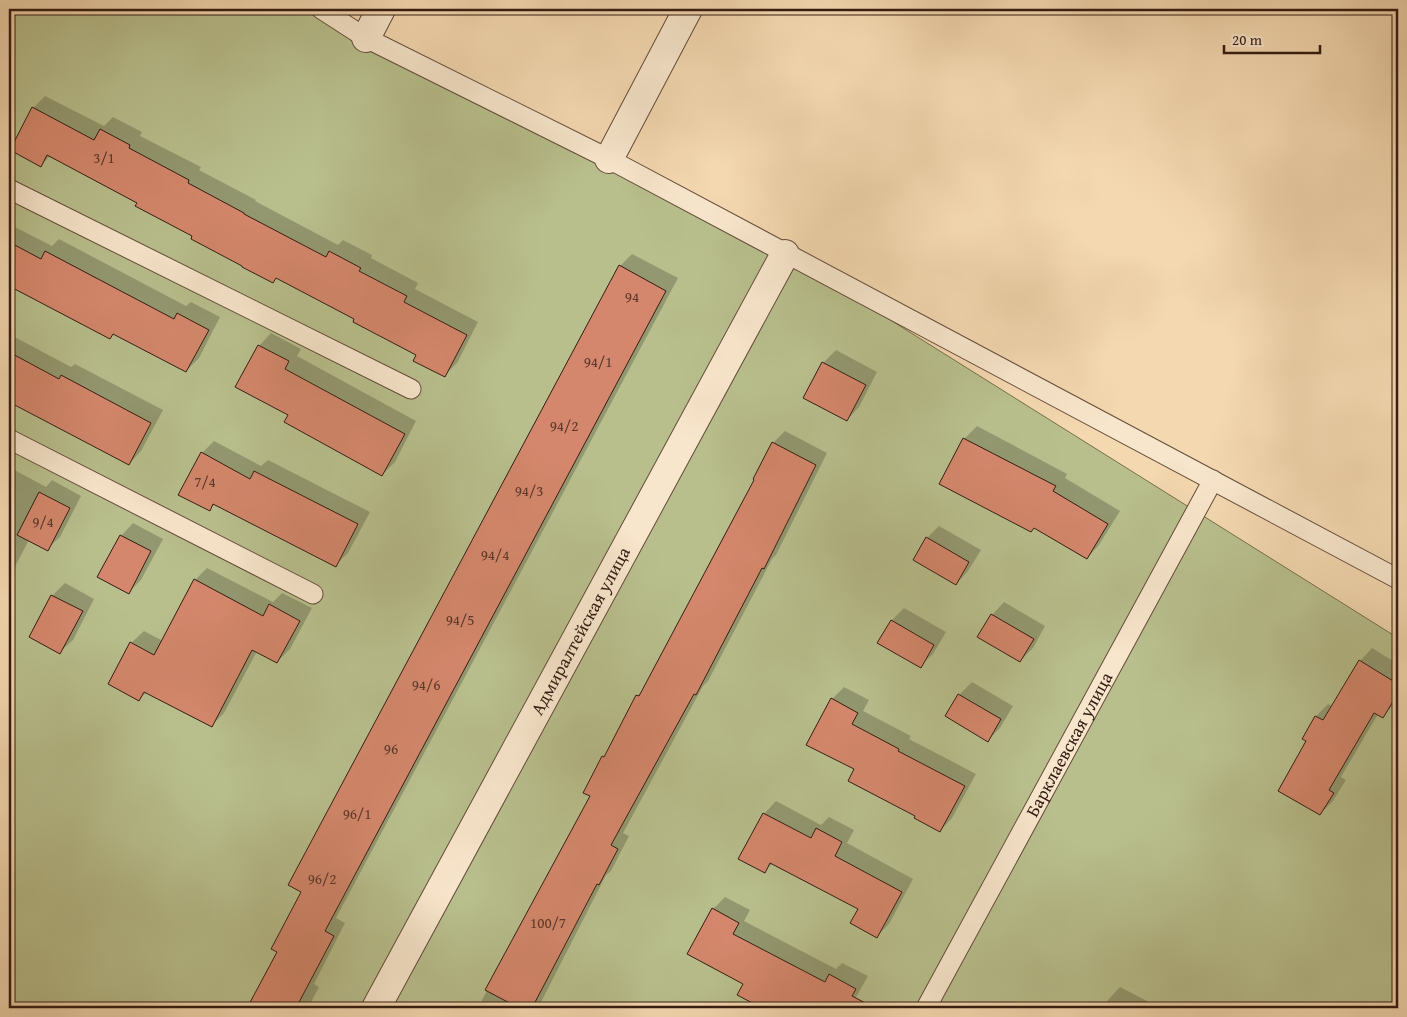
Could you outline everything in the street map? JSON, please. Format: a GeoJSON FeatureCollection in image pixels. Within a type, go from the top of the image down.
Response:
{"type":"FeatureCollection","features":[{"type":"Feature","properties":{"kind":"street"},"geometry":{"type":"LineString","coordinates":[[366,38],[381,9]]}},
{"type":"Feature","properties":{"kind":"street"},"geometry":{"type":"LineString","coordinates":[[609,159],[688,9]]}},
{"type":"Feature","properties":{"kind":"street","name":"Адмиралтейская улица"},"geometry":{"type":"LineString","coordinates":[[376,1008],[785,254]]}},
{"type":"Feature","properties":{"kind":"lane"},"geometry":{"type":"LineString","coordinates":[[321,9],[366,38],[609,159],[1398,579]]}},
{"type":"Feature","properties":{"kind":"lane"},"geometry":{"type":"LineString","coordinates":[[9,189],[411,389]]}},
{"type":"Feature","properties":{"kind":"lane"},"geometry":{"type":"LineString","coordinates":[[9,439],[313,594]]}},
{"type":"Feature","properties":{"kind":"lane","name":"Барклаевская улица"},"geometry":{"type":"LineString","coordinates":[[926,1008],[1213,480]]}},
{"type":"Feature","properties":{"kind":"green space"},"geometry":{"type":"Polygon","coordinates":[[[9,9],[310,9],[785,254],[1398,638],[1398,1008],[9,1008],[9,9]]]}},
{"type":"Feature","properties":{"kind":"building"},"geometry":{"type":"Polygon","coordinates":[[[32,107],[94,140],[100,129],[130,145],[129,148],[189,180],[188,183],[244,214],[326,257],[329,251],[361,268],[359,271],[407,296],[404,302],[467,335],[445,377],[413,361],[416,355],[353,322],[354,319],[276,278],[273,283],[242,267],[191,239],[192,236],[135,206],[137,203],[47,155],[41,167],[10,150],[32,107]]]}},
{"type":"Feature","properties":{"kind":"building"},"geometry":{"type":"Polygon","coordinates":[[[9,242],[41,259],[45,251],[174,319],[177,313],[209,330],[186,372],[113,334],[110,339],[9,286],[9,242]]]}},
{"type":"Feature","properties":{"kind":"building"},"geometry":{"type":"Polygon","coordinates":[[[619,265],[666,291],[325,931],[334,936],[296,1008],[247,1008],[277,952],[271,949],[301,892],[288,885],[619,265]]]}},
{"type":"Feature","properties":{"kind":"building"},"geometry":{"type":"Polygon","coordinates":[[[258,345],[289,361],[285,369],[405,434],[382,476],[284,422],[288,415],[235,387],[258,345]]]}},
{"type":"Feature","properties":{"kind":"building"},"geometry":{"type":"Polygon","coordinates":[[[9,352],[59,379],[61,375],[151,423],[129,465],[9,402],[9,352]]]}},
{"type":"Feature","properties":{"kind":"building"},"geometry":{"type":"Polygon","coordinates":[[[822,362],[866,385],[847,421],[803,398],[822,362]]]}},
{"type":"Feature","properties":{"kind":"building"},"geometry":{"type":"Polygon","coordinates":[[[963,438],[1056,486],[1053,491],[1108,524],[1087,559],[1034,528],[1031,532],[939,484],[963,438]]]}},
{"type":"Feature","properties":{"kind":"building"},"geometry":{"type":"Polygon","coordinates":[[[772,442],[816,465],[764,569],[762,568],[696,695],[694,694],[611,845],[618,849],[599,885],[597,884],[532,1008],[519,1008],[485,990],[590,796],[583,793],[602,756],[604,757],[636,695],[639,696],[754,480],[772,442]]]}},
{"type":"Feature","properties":{"kind":"building"},"geometry":{"type":"Polygon","coordinates":[[[201,452],[250,479],[254,471],[358,524],[336,567],[213,504],[210,511],[178,495],[201,452]]]}},
{"type":"Feature","properties":{"kind":"building"},"geometry":{"type":"Polygon","coordinates":[[[39,492],[70,508],[48,551],[17,535],[39,492]]]}},
{"type":"Feature","properties":{"kind":"building"},"geometry":{"type":"Polygon","coordinates":[[[120,535],[151,551],[129,594],[97,577],[120,535]]]}},
{"type":"Feature","properties":{"kind":"building"},"geometry":{"type":"Polygon","coordinates":[[[926,537],[969,562],[956,585],[913,560],[926,537]]]}},
{"type":"Feature","properties":{"kind":"building"},"geometry":{"type":"Polygon","coordinates":[[[194,579],[263,616],[269,604],[300,621],[277,663],[252,650],[212,727],[144,692],[139,701],[108,684],[130,642],[154,655],[194,579]]]}},
{"type":"Feature","properties":{"kind":"building"},"geometry":{"type":"Polygon","coordinates":[[[51,595],[83,611],[60,654],[29,637],[51,595]]]}},
{"type":"Feature","properties":{"kind":"building"},"geometry":{"type":"Polygon","coordinates":[[[991,614],[1034,639],[1020,662],[977,637],[991,614]]]}},
{"type":"Feature","properties":{"kind":"building"},"geometry":{"type":"Polygon","coordinates":[[[891,620],[934,645],[921,668],[877,643],[891,620]]]}},
{"type":"Feature","properties":{"kind":"building"},"geometry":{"type":"Polygon","coordinates":[[[1359,660],[1398,684],[1398,693],[1383,718],[1374,713],[1329,790],[1334,793],[1320,815],[1278,791],[1306,741],[1302,739],[1315,716],[1323,720],[1359,660]]]}},
{"type":"Feature","properties":{"kind":"building"},"geometry":{"type":"Polygon","coordinates":[[[958,694],[1001,719],[988,742],[945,716],[958,694]]]}},
{"type":"Feature","properties":{"kind":"building"},"geometry":{"type":"Polygon","coordinates":[[[831,698],[858,713],[852,724],[899,749],[898,751],[965,786],[940,832],[914,818],[915,816],[848,781],[854,769],[806,745],[831,698]]]}},
{"type":"Feature","properties":{"kind":"building"},"geometry":{"type":"Polygon","coordinates":[[[763,813],[811,838],[816,828],[842,842],[835,856],[902,892],[877,938],[850,923],[858,909],[770,863],[765,873],[738,859],[763,813]]]}},
{"type":"Feature","properties":{"kind":"building"},"geometry":{"type":"Polygon","coordinates":[[[712,908],[739,923],[733,934],[825,982],[829,974],[856,989],[852,996],[875,1008],[762,1008],[737,995],[743,984],[687,954],[712,908]]]}}]}
